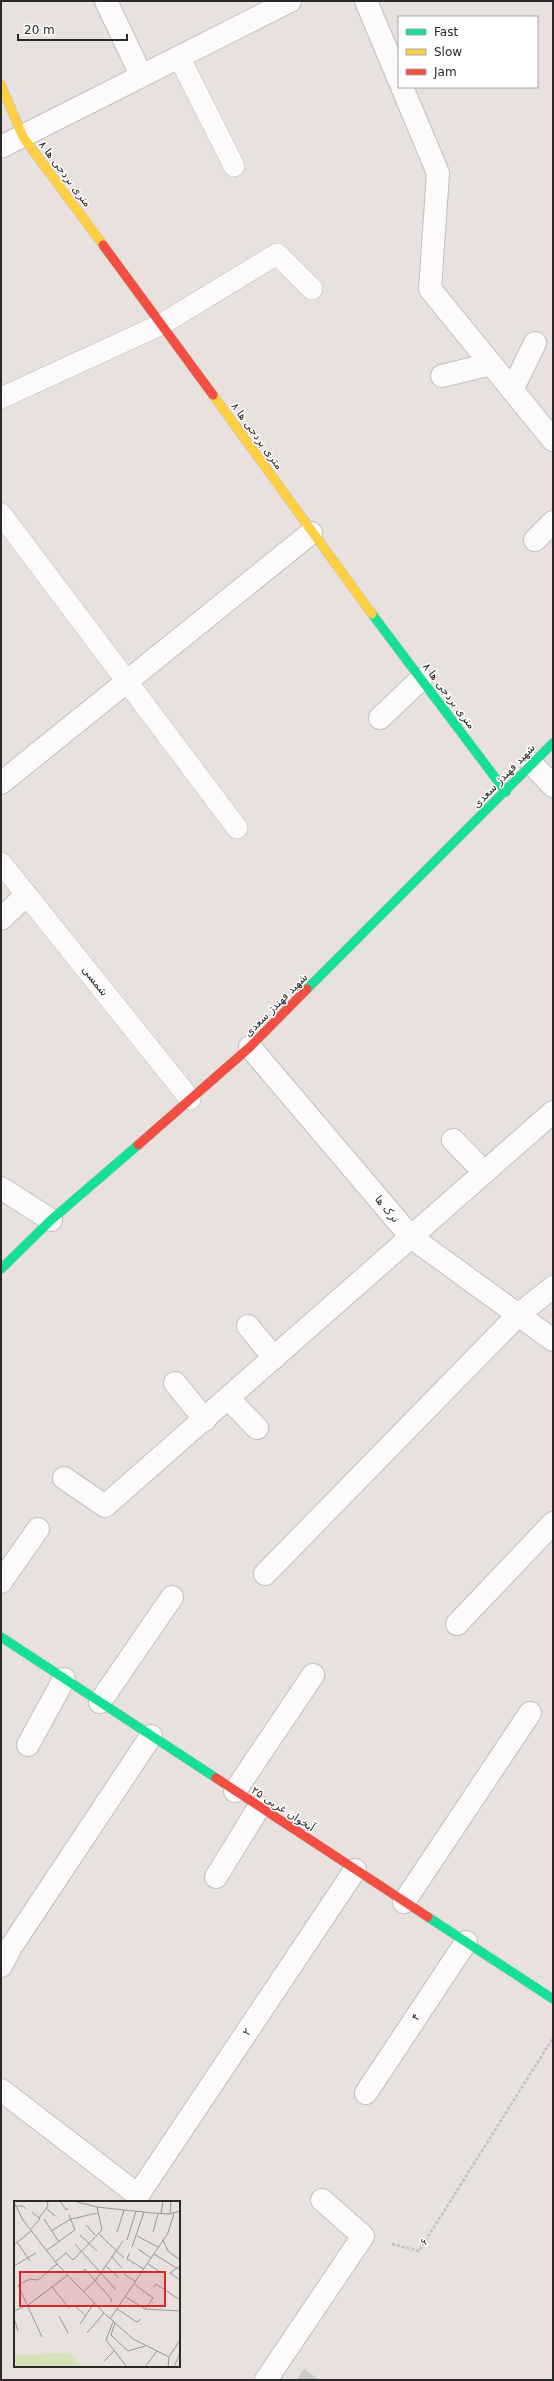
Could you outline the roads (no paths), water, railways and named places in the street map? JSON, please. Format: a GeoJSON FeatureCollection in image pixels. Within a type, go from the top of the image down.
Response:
{"type":"FeatureCollection","features":[{"type":"Feature","properties":{"kind":"street"},"geometry":{"type":"LineString","coordinates":[[106,1],[141,75]]}},
{"type":"Feature","properties":{"kind":"street"},"geometry":{"type":"LineString","coordinates":[[1,147],[290,1]]}},
{"type":"Feature","properties":{"kind":"street"},"geometry":{"type":"LineString","coordinates":[[366,1],[398,78]]}},
{"type":"Feature","properties":{"kind":"street","name":"۸ متری بردجی ها"},"geometry":{"type":"LineString","coordinates":[[1,85],[23,137],[162,324],[311,532],[506,792]]}},
{"type":"Feature","properties":{"kind":"street"},"geometry":{"type":"LineString","coordinates":[[402,88],[438,173],[430,289],[512,390],[552,436]]}},
{"type":"Feature","properties":{"kind":"street"},"geometry":{"type":"LineString","coordinates":[[512,390],[535,343]]}},
{"type":"Feature","properties":{"kind":"street"},"geometry":{"type":"LineString","coordinates":[[442,376],[491,364]]}},
{"type":"Feature","properties":{"kind":"street"},"geometry":{"type":"LineString","coordinates":[[535,540],[553,522]]}},
{"type":"Feature","properties":{"kind":"street"},"geometry":{"type":"LineString","coordinates":[[1,784],[311,532]]}},
{"type":"Feature","properties":{"kind":"street"},"geometry":{"type":"LineString","coordinates":[[380,718],[421,679]]}},
{"type":"Feature","properties":{"kind":"street","name":"شهید فهندژ سعدی"},"geometry":{"type":"LineString","coordinates":[[1,1269],[50,1220],[250,1047],[506,792],[553,743]]}},
{"type":"Feature","properties":{"kind":"street"},"geometry":{"type":"LineString","coordinates":[[532,764],[553,786]]}},
{"type":"Feature","properties":{"kind":"street"},"geometry":{"type":"LineString","coordinates":[[1,919],[26,895]]}},
{"type":"Feature","properties":{"kind":"street","name":"ترک ها"},"geometry":{"type":"LineString","coordinates":[[250,1047],[410,1237],[553,1340]]}},
{"type":"Feature","properties":{"kind":"street"},"geometry":{"type":"LineString","coordinates":[[64,1478],[105,1506],[205,1420],[228,1398],[553,1112]]}},
{"type":"Feature","properties":{"kind":"street"},"geometry":{"type":"LineString","coordinates":[[454,1140],[484,1172]]}},
{"type":"Feature","properties":{"kind":"street"},"geometry":{"type":"LineString","coordinates":[[1,1188],[50,1220]]}},
{"type":"Feature","properties":{"kind":"street"},"geometry":{"type":"LineString","coordinates":[[265,1574],[518,1315],[553,1287]]}},
{"type":"Feature","properties":{"kind":"street"},"geometry":{"type":"LineString","coordinates":[[248,1326],[274,1358]]}},
{"type":"Feature","properties":{"kind":"street"},"geometry":{"type":"LineString","coordinates":[[175,1383],[205,1420]]}},
{"type":"Feature","properties":{"kind":"street"},"geometry":{"type":"LineString","coordinates":[[228,1398],[257,1428]]}},
{"type":"Feature","properties":{"kind":"street"},"geometry":{"type":"LineString","coordinates":[[457,1624],[553,1523]]}},
{"type":"Feature","properties":{"kind":"street"},"geometry":{"type":"LineString","coordinates":[[1,1582],[38,1529]]}},
{"type":"Feature","properties":{"kind":"street"},"geometry":{"type":"LineString","coordinates":[[100,1702],[172,1597]]}},
{"type":"Feature","properties":{"kind":"street","name":"آبخوان غربی ۲۵"},"geometry":{"type":"LineString","coordinates":[[1,1637],[553,1999]]}},
{"type":"Feature","properties":{"kind":"street"},"geometry":{"type":"LineString","coordinates":[[235,1791],[313,1675]]}},
{"type":"Feature","properties":{"kind":"street"},"geometry":{"type":"LineString","coordinates":[[28,1745],[64,1679]]}},
{"type":"Feature","properties":{"kind":"street"},"geometry":{"type":"LineString","coordinates":[[404,1902],[530,1714]]}},
{"type":"Feature","properties":{"kind":"street"},"geometry":{"type":"LineString","coordinates":[[1,1966],[11,1947],[151,1736]]}},
{"type":"Feature","properties":{"kind":"street"},"geometry":{"type":"LineString","coordinates":[[216,1877],[259,1806]]}},
{"type":"Feature","properties":{"kind":"street","name":"۲"},"geometry":{"type":"LineString","coordinates":[[1,2090],[138,2194],[355,1870]]}},
{"type":"Feature","properties":{"kind":"street","name":"۴"},"geometry":{"type":"LineString","coordinates":[[366,2093],[466,1942]]}},
{"type":"Feature","properties":{"kind":"street"},"geometry":{"type":"LineString","coordinates":[[266,2380],[363,2236],[322,2200]]}},
{"type":"Feature","properties":{"kind":"lane"},"geometry":{"type":"LineString","coordinates":[[179,57],[234,166]]}},
{"type":"Feature","properties":{"kind":"lane"},"geometry":{"type":"LineString","coordinates":[[1,398],[162,324],[277,254],[312,289]]}},
{"type":"Feature","properties":{"kind":"lane"},"geometry":{"type":"LineString","coordinates":[[1,514],[237,828]]}},
{"type":"Feature","properties":{"kind":"lane","name":"شمسی"},"geometry":{"type":"LineString","coordinates":[[1,863],[190,1099]]}}]}
